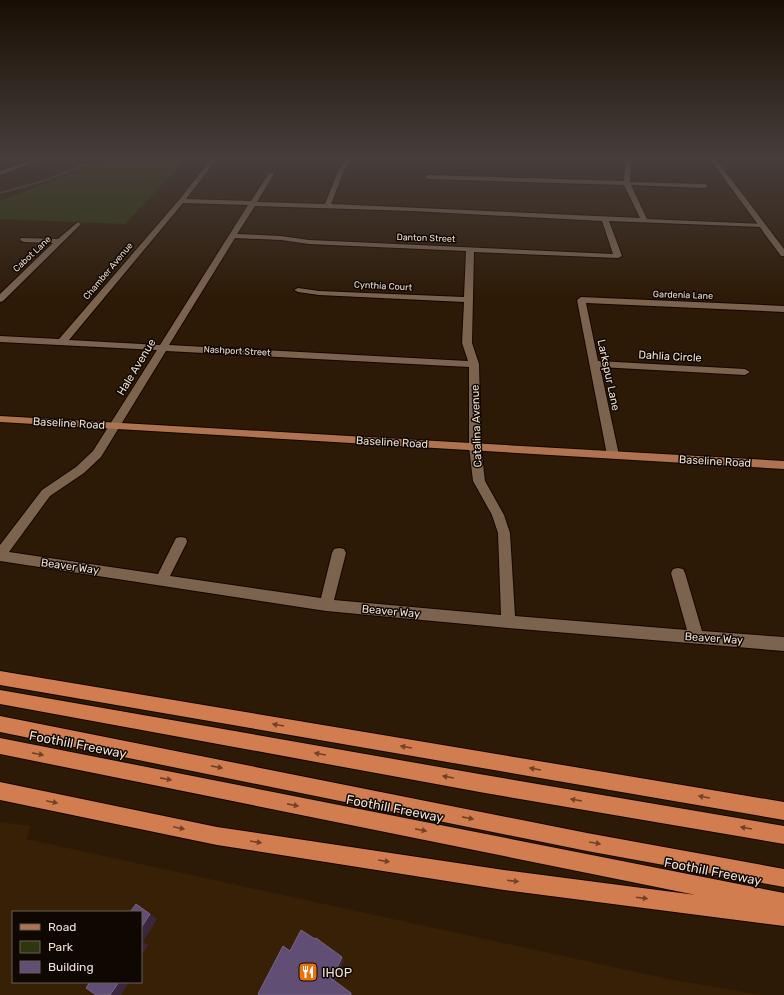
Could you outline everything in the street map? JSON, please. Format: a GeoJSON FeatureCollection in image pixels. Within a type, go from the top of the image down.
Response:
{"type":"FeatureCollection","features":[{"type":"Feature","properties":{"kind":"highway"},"geometry":{"type":"LineString","coordinates":[[0,678],[784,811]]}},
{"type":"Feature","properties":{"kind":"highway"},"geometry":{"type":"LineString","coordinates":[[0,697],[485,784],[784,835]]}},
{"type":"Feature","properties":{"kind":"highway"},"geometry":{"type":"LineString","coordinates":[[0,724],[587,842],[784,878]]}},
{"type":"Feature","properties":{"kind":"highway","name":"Foothill Freeway"},"geometry":{"type":"LineString","coordinates":[[0,746],[784,903]]}},
{"type":"Feature","properties":{"kind":"highway"},"geometry":{"type":"LineString","coordinates":[[0,791],[217,836],[504,880],[784,916]]}},
{"type":"Feature","properties":{"kind":"main road","name":"Baseline Road"},"geometry":{"type":"LineString","coordinates":[[0,419],[784,465]]}},
{"type":"Feature","properties":{"kind":"street","name":"Chamber Avenue"},"geometry":{"type":"LineString","coordinates":[[62,342],[178,204]]}},
{"type":"Feature","properties":{"kind":"street","name":"Hale Avenue"},"geometry":{"type":"LineString","coordinates":[[0,556],[46,493],[80,470],[97,454],[162,347],[253,204]]}},
{"type":"Feature","properties":{"kind":"street"},"geometry":{"type":"LineString","coordinates":[[269,204],[412,209],[762,225]]}},
{"type":"Feature","properties":{"kind":"street"},"geometry":{"type":"LineString","coordinates":[[637,204],[644,220]]}},
{"type":"Feature","properties":{"kind":"street"},"geometry":{"type":"LineString","coordinates":[[747,204],[784,254]]}},
{"type":"Feature","properties":{"kind":"street","name":"Danton Street"},"geometry":{"type":"LineString","coordinates":[[234,236],[281,238],[309,242],[618,256],[605,219]]}},
{"type":"Feature","properties":{"kind":"street","name":"Cabot Lane"},"geometry":{"type":"LineString","coordinates":[[0,299],[11,283],[78,224]]}},
{"type":"Feature","properties":{"kind":"street"},"geometry":{"type":"LineString","coordinates":[[24,240],[60,241]]}},
{"type":"Feature","properties":{"kind":"street","name":"Catalina Avenue"},"geometry":{"type":"LineString","coordinates":[[470,249],[467,343],[474,364],[475,447],[479,481],[498,515],[504,533],[508,622]]}},
{"type":"Feature","properties":{"kind":"street","name":"Cynthia Court"},"geometry":{"type":"LineString","coordinates":[[298,290],[319,293],[468,300]]}},
{"type":"Feature","properties":{"kind":"street","name":"Gardenia Lane"},"geometry":{"type":"LineString","coordinates":[[581,300],[784,309]]}},
{"type":"Feature","properties":{"kind":"street","name":"Larkspur Lane"},"geometry":{"type":"LineString","coordinates":[[581,300],[613,455]]}},
{"type":"Feature","properties":{"kind":"street","name":"Nashport Street"},"geometry":{"type":"LineString","coordinates":[[0,339],[474,364]]}},
{"type":"Feature","properties":{"kind":"street","name":"Dahlia Circle"},"geometry":{"type":"LineString","coordinates":[[594,364],[745,372]]}},
{"type":"Feature","properties":{"kind":"street"},"geometry":{"type":"LineString","coordinates":[[162,580],[181,542]]}},
{"type":"Feature","properties":{"kind":"street"},"geometry":{"type":"LineString","coordinates":[[326,605],[339,553]]}},
{"type":"Feature","properties":{"kind":"street","name":"Beaver Way"},"geometry":{"type":"LineString","coordinates":[[0,556],[326,605],[508,622],[784,644]]}},
{"type":"Feature","properties":{"kind":"street"},"geometry":{"type":"LineString","coordinates":[[678,573],[696,637]]}},
{"type":"Feature","properties":{"kind":"shaded area"},"geometry":{"type":"Polygon","coordinates":[[[0,822],[31,826],[26,839],[668,979],[761,995],[0,995],[0,822]]]}},
{"type":"Feature","properties":{"kind":"green space"},"geometry":{"type":"Polygon","coordinates":[[[0,204],[143,204],[125,224],[0,219],[0,204]]]}},
{"type":"Feature","properties":{"kind":"building"},"geometry":{"type":"Polygon","coordinates":[[[136,904],[150,914],[142,926],[142,911],[131,911],[136,904]]]}},
{"type":"Feature","properties":{"kind":"building","name":"IHOP"},"geometry":{"type":"Polygon","coordinates":[[[301,930],[315,939],[316,938],[342,957],[332,979],[351,993],[351,995],[258,994],[283,946],[290,951],[301,930]]]}},
{"type":"Feature","properties":{"kind":"building"},"geometry":{"type":"Polygon","coordinates":[[[89,983],[118,983],[110,995],[96,995],[86,988],[89,983]]]}},
{"type":"Feature","properties":{"kind":"place","name":"IHOP"},"geometry":{"type":"Point","coordinates":[308,972]}}]}
